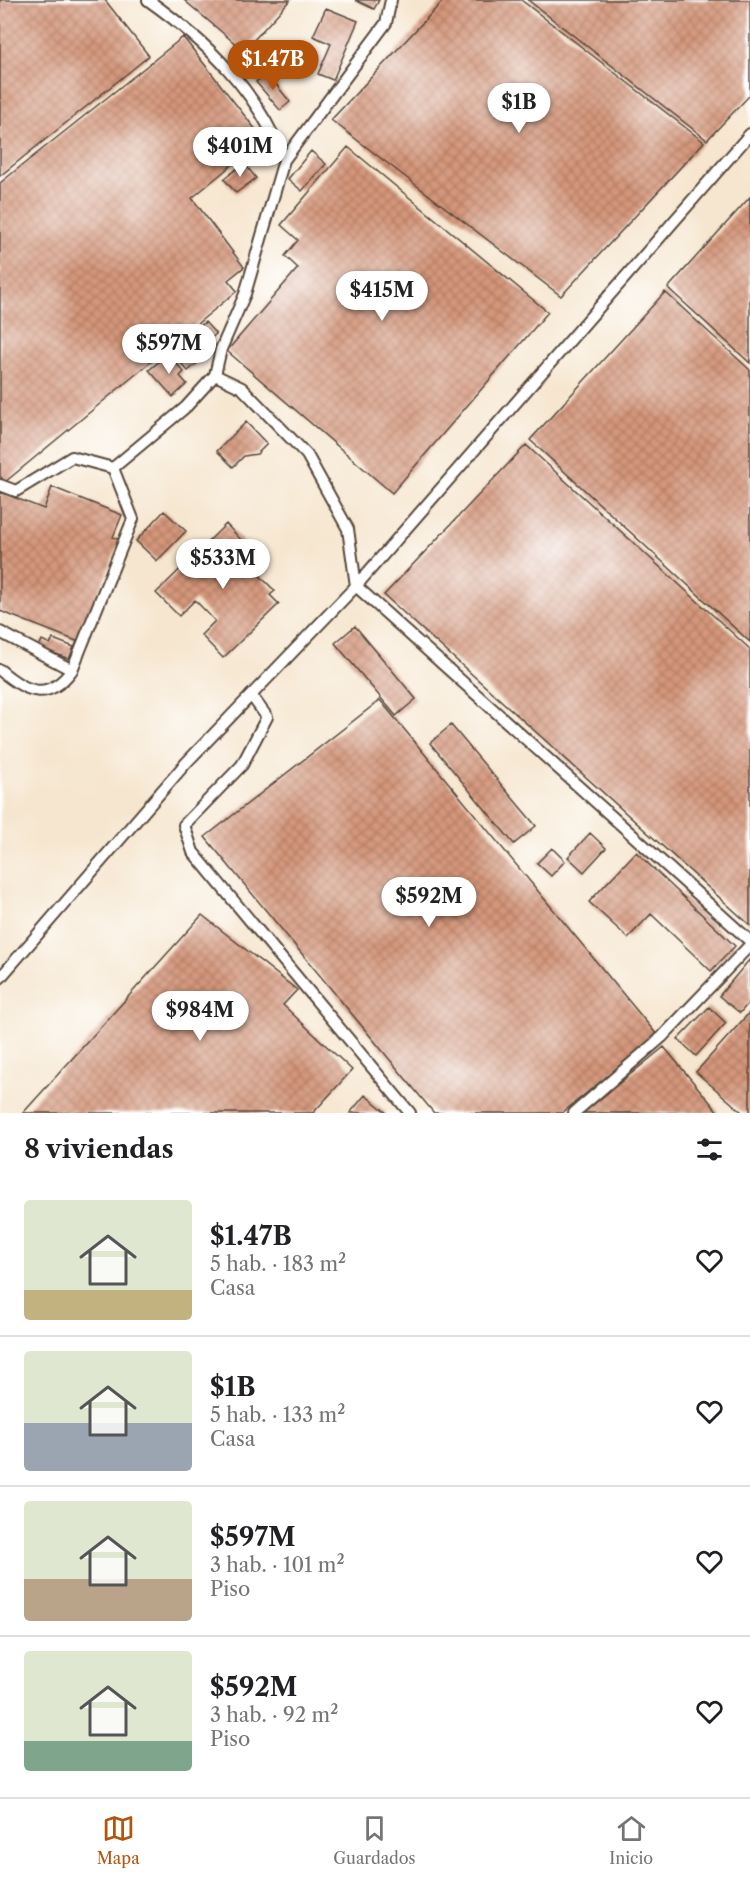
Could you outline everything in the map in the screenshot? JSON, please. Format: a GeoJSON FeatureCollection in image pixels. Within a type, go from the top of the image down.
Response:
{"type":"FeatureCollection","features":[{"type":"Feature","properties":{"kind":"lane"},"geometry":{"type":"LineString","coordinates":[[148,0],[191,31],[246,90],[275,135],[284,160]]}},
{"type":"Feature","properties":{"kind":"lane"},"geometry":{"type":"LineString","coordinates":[[113,468],[186,407],[215,375],[221,349],[245,294],[284,160],[386,23],[391,0]]}},
{"type":"Feature","properties":{"kind":"lane"},"geometry":{"type":"LineString","coordinates":[[0,978],[103,862],[186,762],[356,586],[750,134]]}},
{"type":"Feature","properties":{"kind":"lane"},"geometry":{"type":"LineString","coordinates":[[215,375],[242,388],[307,455],[348,529],[356,586],[750,943],[662,1037],[574,1113]]}},
{"type":"Feature","properties":{"kind":"lane"},"geometry":{"type":"LineString","coordinates":[[0,485],[16,490],[72,457],[113,468]]}},
{"type":"Feature","properties":{"kind":"lane"},"geometry":{"type":"LineString","coordinates":[[0,670],[17,685],[40,692],[61,685],[72,670],[133,519],[113,468]]}},
{"type":"Feature","properties":{"kind":"lane"},"geometry":{"type":"LineString","coordinates":[[0,632],[72,670]]}},
{"type":"Feature","properties":{"kind":"lane"},"geometry":{"type":"LineString","coordinates":[[251,695],[267,717],[242,765],[184,825],[193,852],[410,1113]]}},
{"type":"Feature","properties":{"kind":"building"},"geometry":{"type":"Polygon","coordinates":[[[0,0],[105,0],[149,56],[0,176],[0,0]]]}},
{"type":"Feature","properties":{"kind":"building"},"geometry":{"type":"Polygon","coordinates":[[[184,0],[290,0],[244,51],[184,0]]]}},
{"type":"Feature","properties":{"kind":"building"},"geometry":{"type":"Polygon","coordinates":[[[355,0],[379,0],[374,9],[355,0]]]}},
{"type":"Feature","properties":{"kind":"building"},"geometry":{"type":"Polygon","coordinates":[[[444,0],[521,0],[704,142],[561,296],[331,120],[444,0]]]}},
{"type":"Feature","properties":{"kind":"building"},"geometry":{"type":"Polygon","coordinates":[[[528,0],[750,0],[750,95],[707,140],[528,0]]]}},
{"type":"Feature","properties":{"kind":"building"},"geometry":{"type":"Polygon","coordinates":[[[326,8],[358,21],[333,80],[318,74],[331,44],[313,36],[326,8]]]}},
{"type":"Feature","properties":{"kind":"building"},"geometry":{"type":"Polygon","coordinates":[[[183,37],[263,139],[192,198],[244,267],[228,280],[237,291],[5,482],[0,476],[0,183],[183,37]]]}},
{"type":"Feature","properties":{"kind":"building"},"geometry":{"type":"Polygon","coordinates":[[[267,73],[290,102],[280,110],[256,82],[267,73]]]}},
{"type":"Feature","properties":{"kind":"building"},"geometry":{"type":"Polygon","coordinates":[[[348,147],[548,312],[392,493],[227,351],[298,268],[285,256],[298,240],[281,225],[348,147]]]}},
{"type":"Feature","properties":{"kind":"building"},"geometry":{"type":"Polygon","coordinates":[[[311,151],[326,164],[302,191],[288,179],[311,151]]]}},
{"type":"Feature","properties":{"kind":"building"},"geometry":{"type":"Polygon","coordinates":[[[244,163],[256,178],[236,193],[224,179],[244,163]]]}},
{"type":"Feature","properties":{"kind":"building"},"geometry":{"type":"Polygon","coordinates":[[[750,197],[750,363],[668,288],[750,197]]]}},
{"type":"Feature","properties":{"kind":"building"},"geometry":{"type":"Polygon","coordinates":[[[665,292],[750,370],[750,642],[530,440],[665,292]]]}},
{"type":"Feature","properties":{"kind":"building"},"geometry":{"type":"Polygon","coordinates":[[[205,322],[216,334],[204,344],[210,352],[188,371],[171,352],[205,322]]]}},
{"type":"Feature","properties":{"kind":"building"},"geometry":{"type":"Polygon","coordinates":[[[168,354],[184,372],[180,376],[187,384],[173,397],[149,370],[168,354]]]}},
{"type":"Feature","properties":{"kind":"building"},"geometry":{"type":"Polygon","coordinates":[[[246,422],[267,444],[257,454],[244,456],[233,467],[217,451],[246,422]]]}},
{"type":"Feature","properties":{"kind":"building"},"geometry":{"type":"Polygon","coordinates":[[[526,445],[750,649],[750,925],[384,595],[526,445]]]}},
{"type":"Feature","properties":{"kind":"building"},"geometry":{"type":"Polygon","coordinates":[[[52,487],[122,515],[113,537],[120,540],[79,642],[0,611],[0,492],[44,509],[52,487]]]}},
{"type":"Feature","properties":{"kind":"building"},"geometry":{"type":"Polygon","coordinates":[[[164,511],[186,531],[157,561],[136,541],[164,511]]]}},
{"type":"Feature","properties":{"kind":"building"},"geometry":{"type":"Polygon","coordinates":[[[226,524],[268,568],[260,576],[275,591],[270,595],[279,604],[223,658],[201,635],[215,621],[195,600],[179,616],[156,593],[226,524]]]}},
{"type":"Feature","properties":{"kind":"building"},"geometry":{"type":"Polygon","coordinates":[[[355,626],[416,699],[396,716],[335,643],[355,626]]]}},
{"type":"Feature","properties":{"kind":"building"},"geometry":{"type":"Polygon","coordinates":[[[53,639],[74,647],[69,659],[39,647],[42,640],[50,644],[53,639]]]}},
{"type":"Feature","properties":{"kind":"building"},"geometry":{"type":"Polygon","coordinates":[[[380,700],[657,1035],[562,1113],[434,1113],[205,837],[380,700]]]}},
{"type":"Feature","properties":{"kind":"building"},"geometry":{"type":"Polygon","coordinates":[[[451,725],[536,826],[514,844],[430,743],[451,725]]]}},
{"type":"Feature","properties":{"kind":"building"},"geometry":{"type":"Polygon","coordinates":[[[590,833],[606,848],[584,872],[568,857],[590,833]]]}},
{"type":"Feature","properties":{"kind":"building"},"geometry":{"type":"Polygon","coordinates":[[[552,848],[565,861],[551,876],[537,863],[552,848]]]}},
{"type":"Feature","properties":{"kind":"building"},"geometry":{"type":"Polygon","coordinates":[[[636,852],[735,946],[711,971],[651,914],[628,938],[589,902],[636,852]]]}},
{"type":"Feature","properties":{"kind":"building"},"geometry":{"type":"Polygon","coordinates":[[[202,915],[297,990],[283,1005],[352,1070],[313,1113],[23,1113],[202,915]]]}},
{"type":"Feature","properties":{"kind":"building"},"geometry":{"type":"Polygon","coordinates":[[[750,959],[750,1001],[740,1013],[719,996],[750,959]]]}},
{"type":"Feature","properties":{"kind":"building"},"geometry":{"type":"Polygon","coordinates":[[[709,1007],[726,1023],[696,1056],[678,1039],[709,1007]]]}},
{"type":"Feature","properties":{"kind":"building"},"geometry":{"type":"Polygon","coordinates":[[[750,1012],[750,1113],[743,1113],[696,1072],[750,1012]]]}},
{"type":"Feature","properties":{"kind":"building"},"geometry":{"type":"Polygon","coordinates":[[[664,1047],[719,1113],[583,1113],[664,1047]]]}},
{"type":"Feature","properties":{"kind":"building"},"geometry":{"type":"Polygon","coordinates":[[[365,1095],[387,1113],[350,1113],[365,1095]]]}}]}
